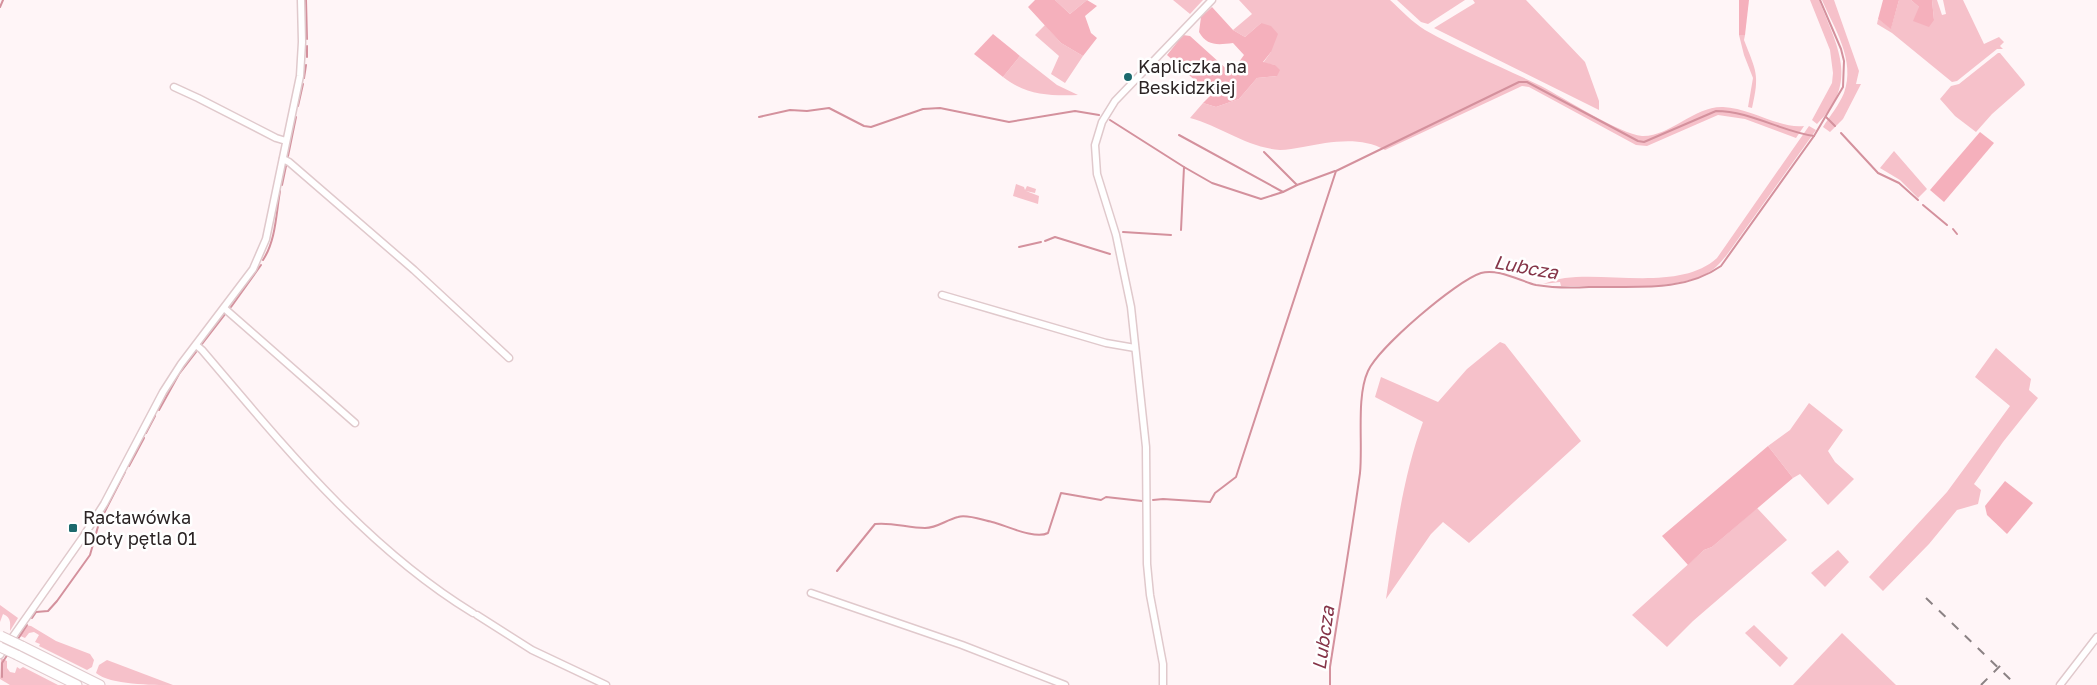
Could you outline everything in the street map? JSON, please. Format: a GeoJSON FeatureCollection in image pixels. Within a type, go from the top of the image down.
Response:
{"type":"FeatureCollection","features":[{"type":"Feature","properties":{"kind":"highway"},"geometry":{"type":"LineString","coordinates":[[0,635],[100,685]]}},
{"type":"Feature","properties":{"kind":"highway"},"geometry":{"type":"LineString","coordinates":[[0,647],[77,685]]}},
{"type":"Feature","properties":{"kind":"street"},"geometry":{"type":"LineString","coordinates":[[0,655],[104,504],[163,392],[253,268],[263,249],[302,60],[301,0]]}},
{"type":"Feature","properties":{"kind":"street"},"geometry":{"type":"LineString","coordinates":[[1163,685],[1163,664],[1150,595],[1147,564],[1147,468],[1131,307],[1121,254],[1099,180],[1095,145],[1100,127],[1115,101],[1212,0]]}},
{"type":"Feature","properties":{"kind":"street"},"geometry":{"type":"LineString","coordinates":[[174,88],[198,98],[276,138],[286,141]]}},
{"type":"Feature","properties":{"kind":"street"},"geometry":{"type":"LineString","coordinates":[[282,159],[289,162],[414,270],[509,358]]}},
{"type":"Feature","properties":{"kind":"street"},"geometry":{"type":"LineString","coordinates":[[942,295],[1106,343],[1136,348]]}},
{"type":"Feature","properties":{"kind":"street"},"geometry":{"type":"LineString","coordinates":[[224,308],[355,423]]}},
{"type":"Feature","properties":{"kind":"street"},"geometry":{"type":"LineString","coordinates":[[196,346],[202,350],[317,482],[419,576],[532,650],[606,685]]}},
{"type":"Feature","properties":{"kind":"street"},"geometry":{"type":"LineString","coordinates":[[811,593],[962,645],[1065,685]]}},
{"type":"Feature","properties":{"kind":"street"},"geometry":{"type":"LineString","coordinates":[[2060,685],[2097,637]]}},
{"type":"Feature","properties":{"kind":"shaded area"},"geometry":{"type":"Polygon","coordinates":[[[1035,0],[1055,0],[1070,14],[1087,0],[1097,6],[1085,16],[1091,33],[1097,38],[1083,56],[1061,43],[1028,7],[1035,0]]]}},
{"type":"Feature","properties":{"kind":"shaded area"},"geometry":{"type":"Polygon","coordinates":[[[1055,0],[1087,0],[1070,14],[1055,0]]]}},
{"type":"Feature","properties":{"kind":"shaded area"},"geometry":{"type":"Polygon","coordinates":[[[1173,0],[1203,0],[1190,14],[1173,0]]]}},
{"type":"Feature","properties":{"kind":"shaded area"},"geometry":{"type":"Polygon","coordinates":[[[1239,0],[1390,0],[1425,30],[1439,38],[1541,86],[1606,122],[1632,134],[1652,135],[1662,132],[1702,111],[1723,107],[1744,111],[1775,122],[1804,126],[1796,138],[1745,119],[1718,115],[1647,146],[1636,145],[1529,87],[1522,86],[1385,150],[1365,143],[1345,141],[1283,150],[1267,148],[1244,141],[1190,118],[1203,103],[1216,107],[1239,99],[1257,78],[1277,76],[1275,65],[1263,63],[1271,52],[1261,23],[1245,37],[1233,30],[1252,14],[1239,0]]]}},
{"type":"Feature","properties":{"kind":"shaded area"},"geometry":{"type":"Polygon","coordinates":[[[1397,0],[1465,0],[1428,24],[1421,22],[1397,0]]]}},
{"type":"Feature","properties":{"kind":"shaded area"},"geometry":{"type":"Polygon","coordinates":[[[1473,0],[1526,0],[1585,62],[1599,101],[1599,110],[1434,28],[1475,3],[1473,0]]]}},
{"type":"Feature","properties":{"kind":"shaded area"},"geometry":{"type":"Polygon","coordinates":[[[1739,0],[1749,0],[1745,35],[1739,35],[1739,0]]]}},
{"type":"Feature","properties":{"kind":"shaded area"},"geometry":{"type":"Polygon","coordinates":[[[1810,0],[1819,0],[1838,48],[1841,64],[1838,93],[1830,108],[1817,124],[1812,120],[1832,83],[1833,73],[1830,50],[1810,0]]]}},
{"type":"Feature","properties":{"kind":"shaded area"},"geometry":{"type":"Polygon","coordinates":[[[1822,0],[1834,0],[1859,71],[1856,84],[1861,84],[1843,119],[1830,132],[1823,127],[1844,93],[1847,81],[1847,68],[1842,45],[1822,0]]]}},
{"type":"Feature","properties":{"kind":"shaded area"},"geometry":{"type":"Polygon","coordinates":[[[1883,0],[1899,0],[1891,29],[1878,19],[1883,0]]]}},
{"type":"Feature","properties":{"kind":"shaded area"},"geometry":{"type":"Polygon","coordinates":[[[1899,0],[1911,0],[1934,20],[1932,0],[1937,0],[1942,15],[1946,14],[1943,0],[1963,0],[1984,44],[1999,37],[2004,42],[2000,46],[2003,49],[1997,49],[1957,81],[1952,82],[1892,33],[1877,24],[1878,19],[1891,28],[1899,0]]]}},
{"type":"Feature","properties":{"kind":"shaded area"},"geometry":{"type":"Polygon","coordinates":[[[1911,0],[1932,0],[1934,20],[1929,27],[1913,21],[1919,7],[1911,0]]]}},
{"type":"Feature","properties":{"kind":"shaded area"},"geometry":{"type":"Polygon","coordinates":[[[1212,7],[1233,30],[1245,37],[1261,23],[1271,26],[1278,34],[1271,52],[1263,62],[1275,65],[1280,70],[1277,76],[1257,78],[1239,99],[1216,107],[1203,103],[1211,95],[1167,55],[1183,35],[1190,36],[1231,73],[1244,55],[1233,43],[1213,44],[1205,40],[1199,32],[1201,17],[1212,7]]]}},
{"type":"Feature","properties":{"kind":"shaded area"},"geometry":{"type":"Polygon","coordinates":[[[1045,25],[1061,43],[1083,56],[1065,83],[1051,74],[1059,56],[1035,35],[1045,25]]]}},
{"type":"Feature","properties":{"kind":"shaded area"},"geometry":{"type":"Polygon","coordinates":[[[993,34],[1020,56],[1003,77],[974,54],[993,34]]]}},
{"type":"Feature","properties":{"kind":"shaded area"},"geometry":{"type":"Polygon","coordinates":[[[1739,35],[1745,35],[1744,40],[1755,73],[1756,87],[1752,108],[1748,107],[1753,78],[1739,35]]]}},
{"type":"Feature","properties":{"kind":"shaded area"},"geometry":{"type":"Polygon","coordinates":[[[2000,53],[2025,85],[1992,114],[1976,132],[1955,116],[1940,99],[1951,86],[1959,84],[2000,53]]]}},
{"type":"Feature","properties":{"kind":"shaded area"},"geometry":{"type":"Polygon","coordinates":[[[1020,56],[1057,85],[1078,95],[1058,95],[1029,91],[1020,88],[1003,77],[1020,56]]]}},
{"type":"Feature","properties":{"kind":"shaded area"},"geometry":{"type":"Polygon","coordinates":[[[1809,126],[1816,130],[1726,256],[1706,274],[1691,280],[1655,286],[1561,286],[1560,282],[1543,284],[1562,278],[1665,277],[1684,274],[1702,268],[1717,258],[1809,126]]]}},
{"type":"Feature","properties":{"kind":"shaded area"},"geometry":{"type":"Polygon","coordinates":[[[1980,132],[1994,143],[1944,202],[1930,190],[1980,132]]]}},
{"type":"Feature","properties":{"kind":"shaded area"},"geometry":{"type":"Polygon","coordinates":[[[1894,151],[1927,189],[1918,198],[1900,180],[1880,168],[1894,151]]]}},
{"type":"Feature","properties":{"kind":"shaded area"},"geometry":{"type":"Polygon","coordinates":[[[1016,184],[1024,187],[1025,190],[1027,186],[1036,189],[1035,193],[1026,191],[1039,196],[1038,204],[1013,196],[1016,184]]]}},
{"type":"Feature","properties":{"kind":"shaded area"},"geometry":{"type":"Polygon","coordinates":[[[1500,342],[1505,344],[1581,441],[1469,543],[1443,522],[1431,534],[1386,599],[1404,487],[1423,422],[1375,397],[1381,377],[1438,402],[1467,369],[1500,342]]]}},
{"type":"Feature","properties":{"kind":"shaded area"},"geometry":{"type":"Polygon","coordinates":[[[1996,348],[2031,379],[2029,390],[2038,398],[2003,442],[1974,484],[1981,490],[1978,504],[1957,510],[1929,544],[1883,591],[1869,577],[1947,492],[2010,406],[1975,377],[1996,348]]]}},
{"type":"Feature","properties":{"kind":"shaded area"},"geometry":{"type":"Polygon","coordinates":[[[1809,403],[1843,430],[1828,451],[1835,462],[1854,479],[1828,505],[1800,474],[1793,478],[1768,446],[1790,430],[1809,403]]]}},
{"type":"Feature","properties":{"kind":"shaded area"},"geometry":{"type":"Polygon","coordinates":[[[1768,446],[1793,478],[1688,565],[1662,536],[1768,446]]]}},
{"type":"Feature","properties":{"kind":"shaded area"},"geometry":{"type":"Polygon","coordinates":[[[2005,481],[2033,503],[2007,534],[1987,515],[1985,506],[2005,481]]]}},
{"type":"Feature","properties":{"kind":"shaded area"},"geometry":{"type":"Polygon","coordinates":[[[1757,508],[1787,540],[1693,621],[1667,647],[1632,615],[1704,550],[1712,547],[1757,508]]]}},
{"type":"Feature","properties":{"kind":"shaded area"},"geometry":{"type":"Polygon","coordinates":[[[1838,550],[1849,562],[1825,587],[1811,573],[1838,550]]]}},
{"type":"Feature","properties":{"kind":"shaded area"},"geometry":{"type":"Polygon","coordinates":[[[0,605],[18,618],[10,631],[8,617],[3,614],[0,622],[0,605]]]}},
{"type":"Feature","properties":{"kind":"shaded area"},"geometry":{"type":"Polygon","coordinates":[[[25,625],[31,626],[56,641],[90,654],[94,660],[92,667],[87,670],[39,646],[40,644],[35,642],[39,635],[34,632],[29,633],[25,638],[18,635],[25,625]]]}},
{"type":"Feature","properties":{"kind":"shaded area"},"geometry":{"type":"Polygon","coordinates":[[[1754,625],[1788,658],[1780,667],[1745,633],[1754,625]]]}},
{"type":"Feature","properties":{"kind":"shaded area"},"geometry":{"type":"Polygon","coordinates":[[[1842,633],[1896,685],[1793,685],[1842,633]]]}},
{"type":"Feature","properties":{"kind":"shaded area"},"geometry":{"type":"Polygon","coordinates":[[[1,658],[7,661],[7,668],[10,672],[15,673],[17,667],[20,669],[23,667],[58,685],[10,685],[0,679],[1,658]]]}},
{"type":"Feature","properties":{"kind":"shaded area"},"geometry":{"type":"Polygon","coordinates":[[[107,660],[173,685],[132,684],[102,677],[96,673],[99,665],[107,660]]]}},
{"type":"Feature","properties":{"kind":"waterway"},"geometry":{"type":"LineString","coordinates":[[0,7],[3,0]]}},
{"type":"Feature","properties":{"kind":"waterway"},"geometry":{"type":"LineString","coordinates":[[306,0],[307,39]]}},
{"type":"Feature","properties":{"kind":"waterway","name":"Lubcza"},"geometry":{"type":"LineString","coordinates":[[1330,685],[1330,667],[1360,473],[1362,394],[1368,371],[1375,360],[1402,332],[1437,301],[1454,288],[1481,273],[1495,272],[1536,285],[1549,287],[1641,287],[1691,281],[1721,266],[1814,136],[1843,87],[1844,61],[1841,49],[1820,0]]}},
{"type":"Feature","properties":{"kind":"waterway"},"geometry":{"type":"LineString","coordinates":[[307,46],[307,57]]}},
{"type":"Feature","properties":{"kind":"waterway"},"geometry":{"type":"LineString","coordinates":[[304,78],[306,65]]}},
{"type":"Feature","properties":{"kind":"waterway"},"geometry":{"type":"LineString","coordinates":[[1153,500],[1210,502],[1215,493],[1236,477],[1336,171],[1519,82],[1527,82],[1638,141],[1644,142],[1716,111],[1741,114],[1814,136]]}},
{"type":"Feature","properties":{"kind":"waterway"},"geometry":{"type":"LineString","coordinates":[[298,106],[303,84]]}},
{"type":"Feature","properties":{"kind":"waterway"},"geometry":{"type":"LineString","coordinates":[[759,117],[790,110],[807,111],[829,108],[864,126],[871,127],[923,109],[940,108],[1009,122],[1075,111],[1099,115]]}},
{"type":"Feature","properties":{"kind":"waterway"},"geometry":{"type":"LineString","coordinates":[[288,156],[296,117]]}},
{"type":"Feature","properties":{"kind":"waterway"},"geometry":{"type":"LineString","coordinates":[[1826,117],[1835,126]]}},
{"type":"Feature","properties":{"kind":"waterway"},"geometry":{"type":"LineString","coordinates":[[1110,120],[1184,167]]}},
{"type":"Feature","properties":{"kind":"waterway"},"geometry":{"type":"LineString","coordinates":[[1841,133],[1878,173],[1899,183],[1918,200]]}},
{"type":"Feature","properties":{"kind":"waterway"},"geometry":{"type":"LineString","coordinates":[[1179,135],[1283,192],[1297,185]]}},
{"type":"Feature","properties":{"kind":"waterway"},"geometry":{"type":"LineString","coordinates":[[1264,152],[1297,185],[1335,171]]}},
{"type":"Feature","properties":{"kind":"waterway"},"geometry":{"type":"LineString","coordinates":[[282,185],[286,166]]}},
{"type":"Feature","properties":{"kind":"waterway"},"geometry":{"type":"LineString","coordinates":[[1181,230],[1184,167],[1212,183],[1261,199],[1283,192]]}},
{"type":"Feature","properties":{"kind":"waterway"},"geometry":{"type":"LineString","coordinates":[[263,260],[271,244],[280,191]]}},
{"type":"Feature","properties":{"kind":"waterway"},"geometry":{"type":"LineString","coordinates":[[1923,205],[1947,225]]}},
{"type":"Feature","properties":{"kind":"waterway"},"geometry":{"type":"LineString","coordinates":[[1953,229],[1957,234]]}},
{"type":"Feature","properties":{"kind":"waterway"},"geometry":{"type":"LineString","coordinates":[[1123,232],[1171,235]]}},
{"type":"Feature","properties":{"kind":"waterway"},"geometry":{"type":"LineString","coordinates":[[1045,241],[1055,237],[1110,254]]}},
{"type":"Feature","properties":{"kind":"waterway"},"geometry":{"type":"LineString","coordinates":[[1019,247],[1041,242]]}},
{"type":"Feature","properties":{"kind":"waterway"},"geometry":{"type":"LineString","coordinates":[[231,307],[261,265]]}},
{"type":"Feature","properties":{"kind":"waterway"},"geometry":{"type":"LineString","coordinates":[[202,344],[226,313]]}},
{"type":"Feature","properties":{"kind":"waterway"},"geometry":{"type":"LineString","coordinates":[[159,410],[179,374],[196,352]]}},
{"type":"Feature","properties":{"kind":"waterway"},"geometry":{"type":"LineString","coordinates":[[146,433],[155,416]]}},
{"type":"Feature","properties":{"kind":"waterway"},"geometry":{"type":"LineString","coordinates":[[129,466],[144,438]]}},
{"type":"Feature","properties":{"kind":"waterway"},"geometry":{"type":"LineString","coordinates":[[32,618],[36,612],[48,611],[90,555],[99,523],[125,472]]}},
{"type":"Feature","properties":{"kind":"waterway"},"geometry":{"type":"LineString","coordinates":[[837,571],[875,524],[929,528],[954,518],[966,516],[1042,535],[1048,533],[1061,493],[1101,500],[1106,497],[1142,501]]}},
{"type":"Feature","properties":{"kind":"waterway"},"geometry":{"type":"LineString","coordinates":[[18,639],[27,625]]}},
{"type":"Feature","properties":{"kind":"waterway"},"geometry":{"type":"LineString","coordinates":[[2,677],[2,663],[8,654]]}},
{"type":"Feature","properties":{"kind":"railway"},"geometry":{"type":"LineString","coordinates":[[1926,598],[2016,685]]}},
{"type":"Feature","properties":{"kind":"railway"},"geometry":{"type":"LineString","coordinates":[[1981,685],[2003,663]]}},
{"type":"Feature","properties":{"kind":"place","name":"Kapliczka na Beskidzkiej"},"geometry":{"type":"Point","coordinates":[1128,77]}},
{"type":"Feature","properties":{"kind":"place","name":"Racławówka Doły pętla 01"},"geometry":{"type":"Point","coordinates":[73,528]}}]}
